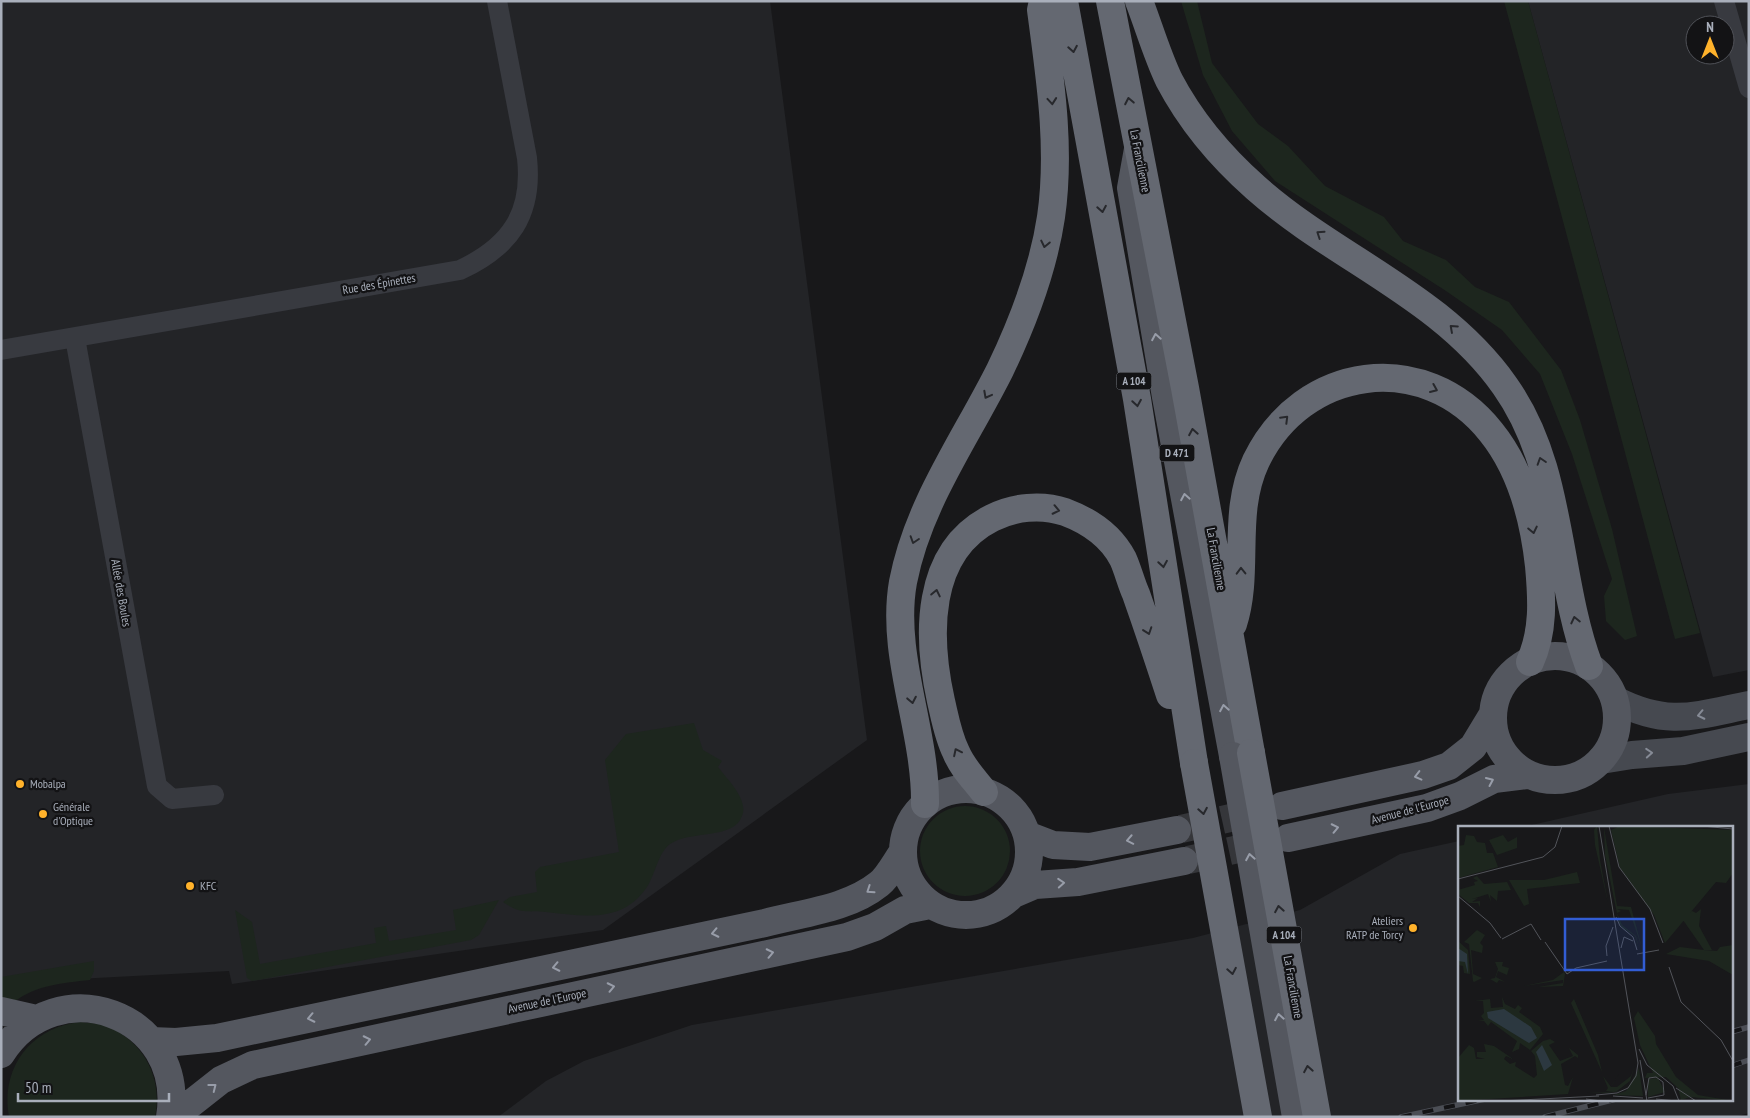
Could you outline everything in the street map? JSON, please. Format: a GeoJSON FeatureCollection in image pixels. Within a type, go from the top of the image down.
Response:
{"type":"FeatureCollection","features":[{"type":"Feature","properties":{"kind":"highway"},"geometry":{"type":"LineString","coordinates":[[925,804],[925,776],[922,750],[901,639],[900,614],[903,582],[920,521],[999,371],[1023,319],[1040,268],[1051,218],[1054,181],[1053,107],[1041,10],[1043,1]]}},
{"type":"Feature","properties":{"kind":"highway","name":"A 104"},"geometry":{"type":"LineString","coordinates":[[1064,1],[1137,398],[1194,763],[1258,1117]]}},
{"type":"Feature","properties":{"kind":"highway","name":"La Francilienne"},"geometry":{"type":"LineString","coordinates":[[1110,1],[1230,635],[1242,755],[1317,1117]]}},
{"type":"Feature","properties":{"kind":"highway"},"geometry":{"type":"LineString","coordinates":[[1139,1],[1168,78],[1182,104],[1220,153],[1256,188],[1294,217],[1422,303],[1451,325],[1479,352],[1505,386],[1522,413],[1543,464],[1558,523],[1576,626],[1589,666]]}},
{"type":"Feature","properties":{"kind":"highway"},"geometry":{"type":"LineString","coordinates":[[1230,635],[1240,603],[1240,540],[1244,504],[1256,462],[1264,446],[1277,427],[1313,396],[1336,385],[1383,377],[1408,380],[1432,387],[1458,400],[1492,433],[1506,456],[1525,499],[1538,555],[1542,593],[1540,635],[1530,662]]}},
{"type":"Feature","properties":{"kind":"highway"},"geometry":{"type":"LineString","coordinates":[[984,792],[968,772],[956,752],[946,726],[934,657],[932,629],[935,599],[940,580],[965,538],[982,523],[1003,512],[1028,507],[1056,509],[1081,518],[1101,531],[1122,558],[1194,763]]}},
{"type":"Feature","properties":{"kind":"main road","name":"D 471"},"geometry":{"type":"LineString","coordinates":[[1138,149],[1131,188],[1166,396],[1242,755],[1296,1117]]}},
{"type":"Feature","properties":{"kind":"main road","name":"Avenue de l'Europe"},"geometry":{"type":"LineString","coordinates":[[1282,806],[1423,775],[1449,766],[1473,747],[1493,714],[1497,698],[1504,683],[1516,671],[1530,662],[1545,657],[1575,660],[1589,666],[1605,681],[1615,700],[1616,732],[1610,747],[1601,760],[1589,770],[1575,777],[1559,780],[1544,779],[1528,774],[1513,764],[1502,750],[1495,733],[1493,714]]}},
{"type":"Feature","properties":{"kind":"main road"},"geometry":{"type":"LineString","coordinates":[[1615,700],[1656,717],[1675,718],[1749,705]]}},
{"type":"Feature","properties":{"kind":"main road","name":"Avenue de l'Europe"},"geometry":{"type":"LineString","coordinates":[[1601,760],[1632,755],[1683,751],[1749,737]]}},
{"type":"Feature","properties":{"kind":"main road","name":"Avenue de l'Europe"},"geometry":{"type":"LineString","coordinates":[[1288,838],[1427,808],[1460,796],[1494,779],[1528,774]]}},
{"type":"Feature","properties":{"kind":"main road"},"geometry":{"type":"LineString","coordinates":[[968,789],[984,792],[1006,803],[1022,823],[1027,835],[1029,850],[1028,866],[1023,881],[1014,894],[1000,906],[983,914],[946,913],[930,905],[918,895],[910,883],[904,868],[902,854],[906,831],[917,812],[938,795],[953,790],[968,789]]}},
{"type":"Feature","properties":{"kind":"main road"},"geometry":{"type":"LineString","coordinates":[[1027,835],[1053,845],[1090,847],[1178,830]]}},
{"type":"Feature","properties":{"kind":"main road"},"geometry":{"type":"LineString","coordinates":[[151,1041],[176,1042],[217,1038],[766,923],[847,902],[865,894],[880,883],[902,854]]}},
{"type":"Feature","properties":{"kind":"main road"},"geometry":{"type":"LineString","coordinates":[[1014,894],[1034,885],[1078,882],[1184,861]]}},
{"type":"Feature","properties":{"kind":"main road","name":"Avenue de l'Europe"},"geometry":{"type":"LineString","coordinates":[[174,1117],[221,1080],[253,1065],[847,937],[875,927],[905,910],[930,905]]}},
{"type":"Feature","properties":{"kind":"main road"},"geometry":{"type":"LineString","coordinates":[[1,1054],[15,1036],[36,1019],[63,1010],[91,1008],[124,1019],[142,1031],[159,1052],[170,1079],[172,1092],[170,1117]]}},
{"type":"Feature","properties":{"kind":"main road"},"geometry":{"type":"LineString","coordinates":[[1,1011],[36,1019]]}},
{"type":"Feature","properties":{"kind":"street","name":"Rue des Épinettes"},"geometry":{"type":"LineString","coordinates":[[1,350],[460,270],[483,259],[494,251],[513,229],[523,209],[528,168],[497,1]]}},
{"type":"Feature","properties":{"kind":"street"},"geometry":{"type":"LineString","coordinates":[[1724,1],[1749,88]]}},
{"type":"Feature","properties":{"kind":"street","name":"Allée des Boules"},"geometry":{"type":"LineString","coordinates":[[75,338],[157,786],[172,799],[214,795]]}},
{"type":"Feature","properties":{"kind":"shaded area"},"geometry":{"type":"Polygon","coordinates":[[[1,1],[770,1],[867,740],[603,930],[232,984],[229,971],[1,983],[1,1]]]}},
{"type":"Feature","properties":{"kind":"shaded area"},"geometry":{"type":"Polygon","coordinates":[[[1181,1],[1197,1],[1212,63],[1258,124],[1288,146],[1325,186],[1384,217],[1403,241],[1446,260],[1475,287],[1509,302],[1561,370],[1580,420],[1612,529],[1637,636],[1625,640],[1606,621],[1604,596],[1612,579],[1572,454],[1540,374],[1502,330],[1446,291],[1275,181],[1232,131],[1203,75],[1181,1]]]}},
{"type":"Feature","properties":{"kind":"shaded area"},"geometry":{"type":"Polygon","coordinates":[[[1504,1],[1528,1],[1700,633],[1675,639],[1504,1]]]}},
{"type":"Feature","properties":{"kind":"shaded area"},"geometry":{"type":"Polygon","coordinates":[[[1528,1],[1749,1],[1749,670],[1713,677],[1528,1]]]}},
{"type":"Feature","properties":{"kind":"shaded area"},"geometry":{"type":"Polygon","coordinates":[[[694,723],[703,750],[722,761],[718,767],[740,797],[743,810],[737,824],[721,832],[689,837],[670,844],[662,853],[647,887],[637,899],[626,907],[614,912],[588,916],[524,911],[515,909],[503,902],[510,897],[537,892],[535,872],[540,867],[619,852],[605,760],[626,734],[694,723]]]}},
{"type":"Feature","properties":{"kind":"shaded area"},"geometry":{"type":"Polygon","coordinates":[[[1749,784],[1749,1113],[1735,1117],[498,1117],[546,1081],[584,1061],[692,1025],[1193,938],[1300,910],[1400,854],[1458,841],[1458,1100],[1732,1100],[1732,826],[1527,826],[1668,794],[1749,784]]]}},
{"type":"Feature","properties":{"kind":"shaded area"},"geometry":{"type":"Polygon","coordinates":[[[965,806],[982,810],[997,819],[1006,834],[1010,851],[1006,868],[997,883],[982,892],[965,896],[948,892],[933,883],[924,868],[920,851],[924,834],[933,819],[948,810],[965,806]]]}},
{"type":"Feature","properties":{"kind":"shaded area"},"geometry":{"type":"Polygon","coordinates":[[[499,900],[479,935],[471,940],[252,981],[247,978],[235,910],[252,922],[260,964],[376,943],[374,928],[386,926],[389,941],[456,930],[453,910],[499,900]]]}},
{"type":"Feature","properties":{"kind":"shaded area"},"geometry":{"type":"Polygon","coordinates":[[[94,961],[94,971],[90,980],[41,988],[22,996],[14,1002],[1,1002],[1,977],[94,961]]]}},
{"type":"Feature","properties":{"kind":"shaded area"},"geometry":{"type":"Polygon","coordinates":[[[80,1022],[107,1026],[131,1041],[141,1052],[153,1075],[157,1103],[155,1117],[9,1117],[7,1099],[10,1082],[15,1066],[23,1053],[34,1041],[47,1032],[63,1025],[80,1022]]]}},
{"type":"Feature","properties":{"kind":"tunnel"},"geometry":{"type":"LineString","coordinates":[[1181,829],[1266,810]]}},
{"type":"Feature","properties":{"kind":"tunnel"},"geometry":{"type":"LineString","coordinates":[[1188,860],[1271,842]]}},
{"type":"Feature","properties":{"kind":"railway"},"geometry":{"type":"LineString","coordinates":[[1732,1032],[1749,1027]]}},
{"type":"Feature","properties":{"kind":"railway"},"geometry":{"type":"LineString","coordinates":[[1732,1066],[1749,1060]]}},
{"type":"Feature","properties":{"kind":"railway"},"geometry":{"type":"LineString","coordinates":[[1401,1117],[1480,1100]]}},
{"type":"Feature","properties":{"kind":"railway"},"geometry":{"type":"LineString","coordinates":[[1545,1117],[1612,1100]]}},
{"type":"Feature","properties":{"kind":"place","name":"Mobalpa"},"geometry":{"type":"Point","coordinates":[20,784]}},
{"type":"Feature","properties":{"kind":"place","name":"Générale d'Optique"},"geometry":{"type":"Point","coordinates":[43,814]}},
{"type":"Feature","properties":{"kind":"place","name":"KFC"},"geometry":{"type":"Point","coordinates":[190,886]}},
{"type":"Feature","properties":{"kind":"place","name":"Ateliers RATP de Torcy"},"geometry":{"type":"Point","coordinates":[1413,928]}}]}
